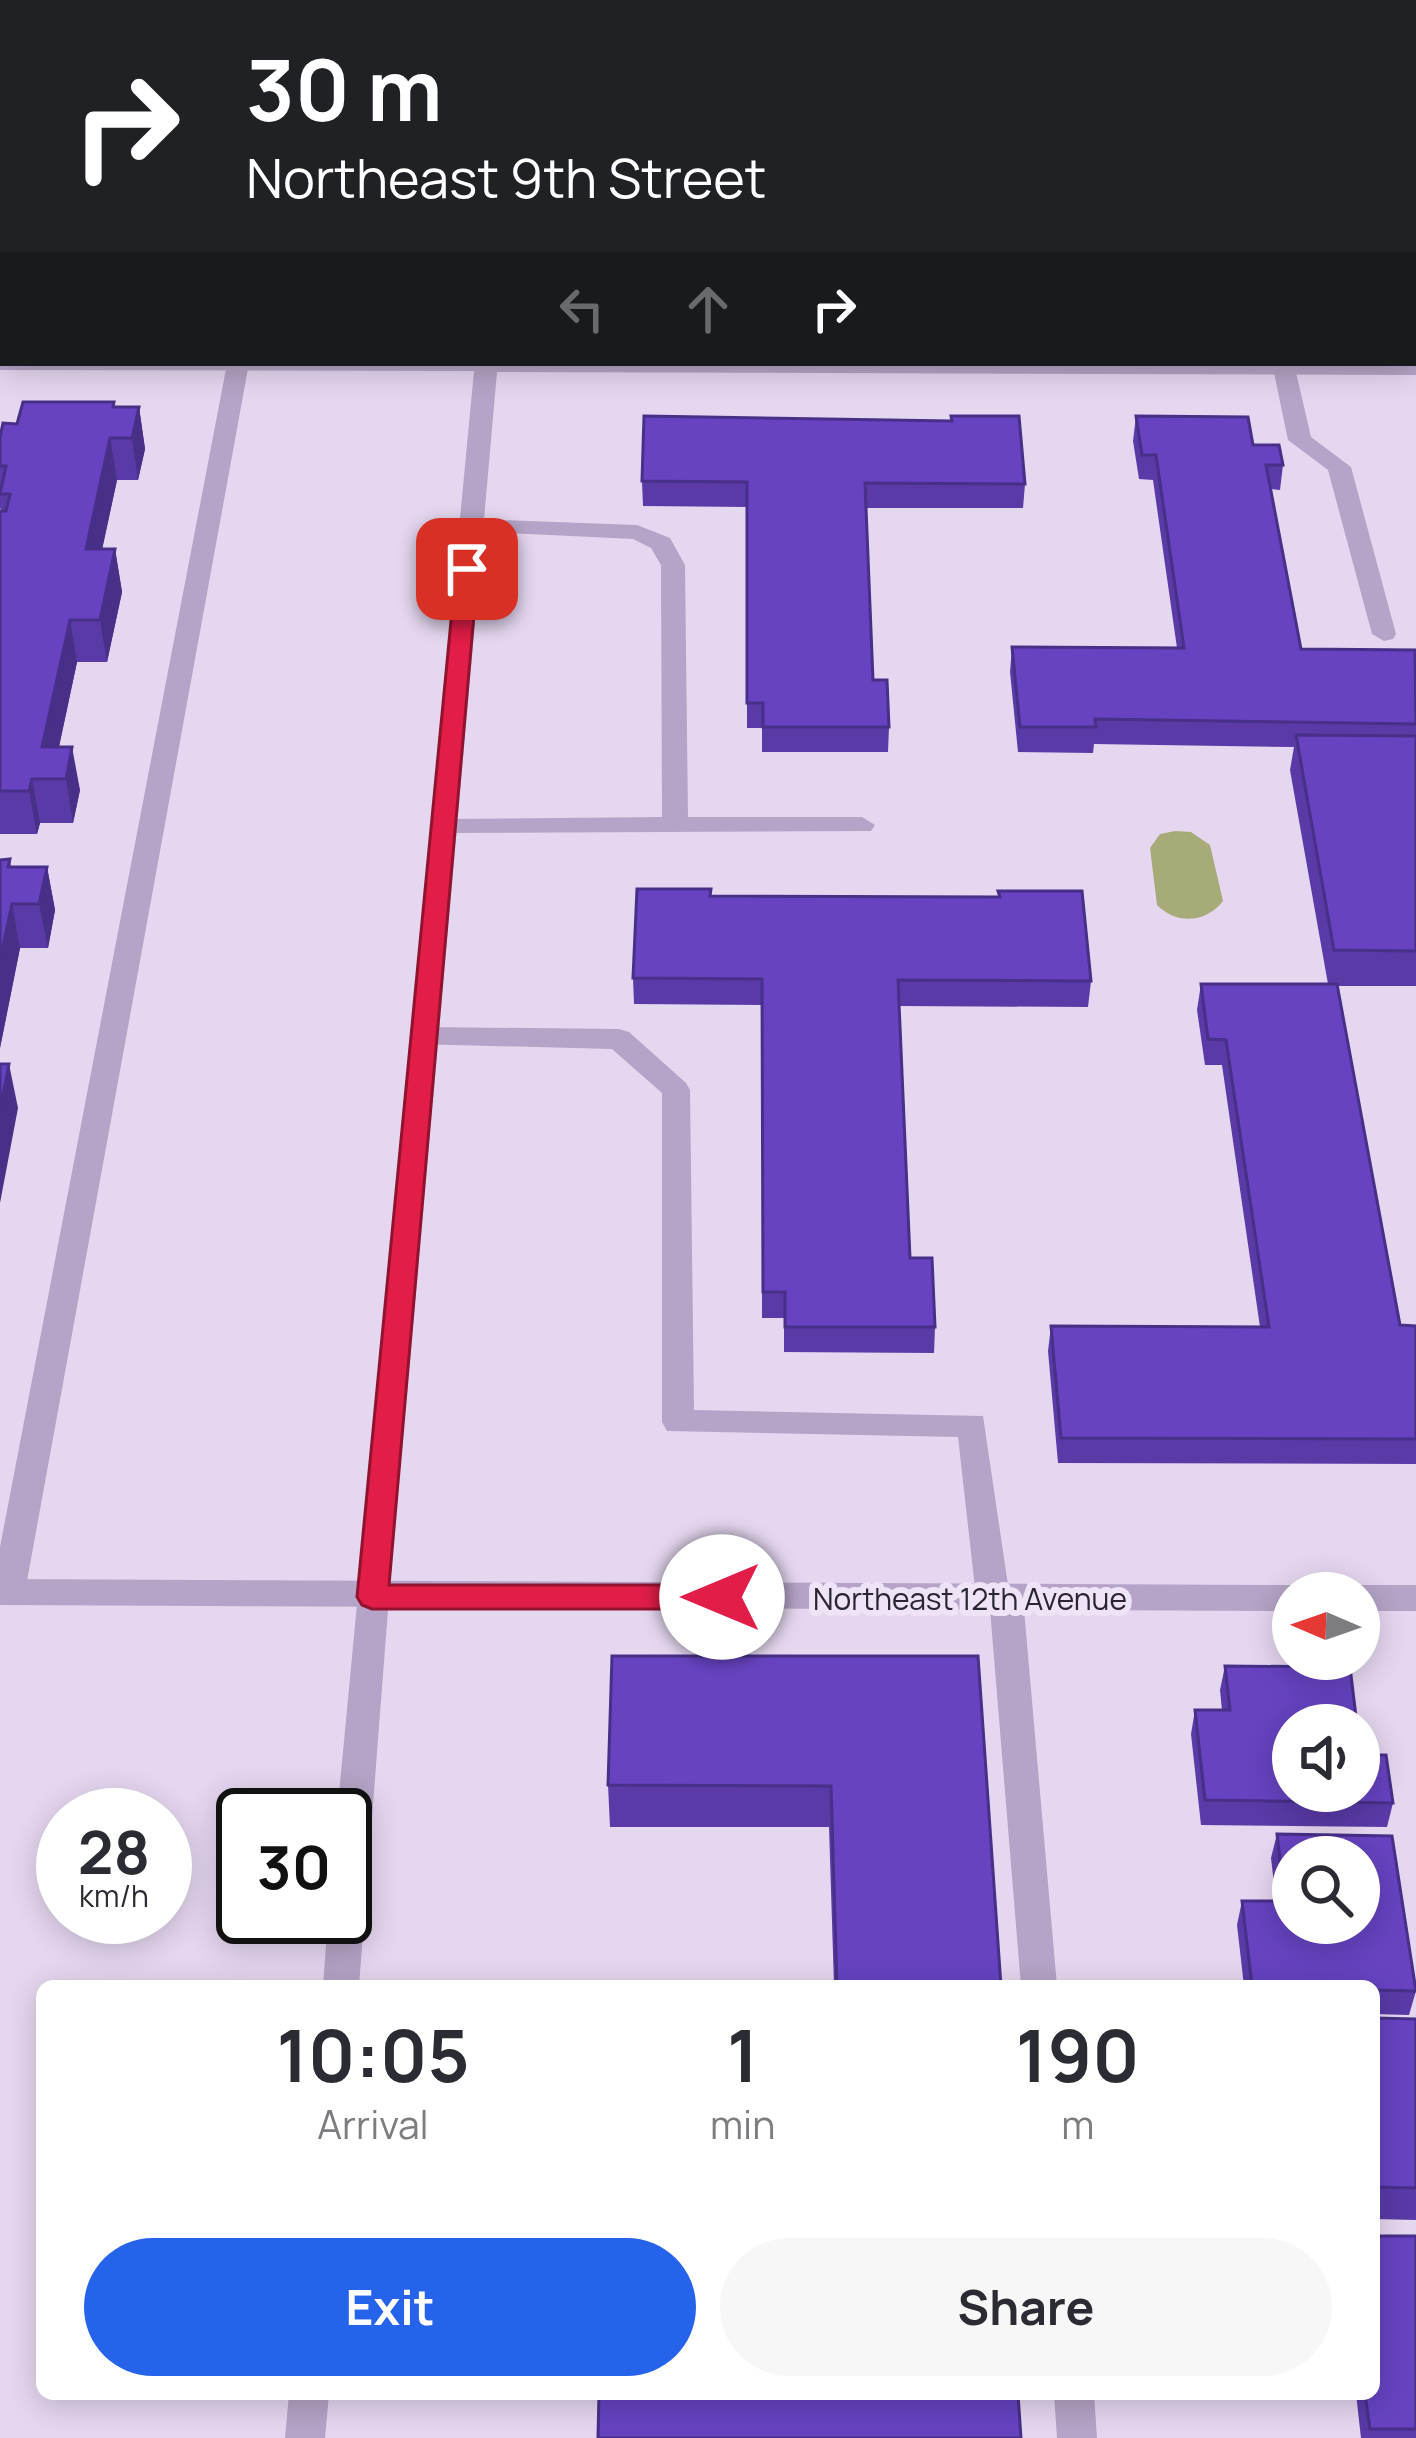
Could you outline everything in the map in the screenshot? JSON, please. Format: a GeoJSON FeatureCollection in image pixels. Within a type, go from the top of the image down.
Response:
{"type":"FeatureCollection","features":[{"type":"Feature","properties":{"kind":"street"},"geometry":{"type":"LineString","coordinates":[[4,1592],[238,366]]}},
{"type":"Feature","properties":{"kind":"street"},"geometry":{"type":"LineString","coordinates":[[341,1980],[372,1597],[486,366]]}},
{"type":"Feature","properties":{"kind":"street"},"geometry":{"type":"LineString","coordinates":[[885,366],[1416,368]]}},
{"type":"Feature","properties":{"kind":"street"},"geometry":{"type":"LineString","coordinates":[[1284,368],[1300,440],[1340,467],[1384,634]]}},
{"type":"Feature","properties":{"kind":"street"},"geometry":{"type":"LineString","coordinates":[[471,526],[637,532],[661,543],[674,565],[675,825]]}},
{"type":"Feature","properties":{"kind":"street"},"geometry":{"type":"LineString","coordinates":[[443,826],[862,825]]}},
{"type":"Feature","properties":{"kind":"street"},"geometry":{"type":"LineString","coordinates":[[424,1037],[620,1039],[676,1090],[678,1422],[972,1425],[999,1598],[1038,1980]]}},
{"type":"Feature","properties":{"kind":"street","name":"Northeast 12th Avenue"},"geometry":{"type":"LineString","coordinates":[[4,1592],[1272,1598]]}},
{"type":"Feature","properties":{"kind":"street"},"geometry":{"type":"LineString","coordinates":[[1380,1598],[1416,1598]]}},
{"type":"Feature","properties":{"kind":"street"},"geometry":{"type":"LineString","coordinates":[[305,2438],[308,2400]]}},
{"type":"Feature","properties":{"kind":"street"},"geometry":{"type":"LineString","coordinates":[[1074,2400],[1077,2438]]}},
{"type":"Feature","properties":{"kind":"shaded area"},"geometry":{"type":"Polygon","coordinates":[[[1191,832],[1210,845],[1223,901],[1200,917],[1173,916],[1157,905],[1150,848],[1160,834],[1191,832]]]}},
{"type":"Feature","properties":{"kind":"building"},"geometry":{"type":"Polygon","coordinates":[[[23,402],[114,402],[113,407],[139,407],[132,438],[110,438],[86,549],[115,549],[100,620],[70,620],[42,747],[72,747],[66,779],[32,779],[29,791],[0,791],[0,511],[6,511],[10,494],[0,494],[6,466],[0,466],[0,437],[3,423],[17,424],[23,402]]]}},
{"type":"Feature","properties":{"kind":"building"},"geometry":{"type":"Polygon","coordinates":[[[644,416],[952,421],[951,416],[1019,416],[1025,484],[865,483],[873,680],[887,680],[889,727],[763,727],[763,703],[747,703],[747,482],[642,481],[644,416]]]}},
{"type":"Feature","properties":{"kind":"building"},"geometry":{"type":"Polygon","coordinates":[[[1136,416],[1248,417],[1253,445],[1279,445],[1283,465],[1266,465],[1301,649],[1415,650],[1416,724],[1095,719],[1096,727],[1020,727],[1012,647],[1184,648],[1156,455],[1142,455],[1136,416]]]}},
{"type":"Feature","properties":{"kind":"building"},"geometry":{"type":"Polygon","coordinates":[[[1296,735],[1416,736],[1416,951],[1334,950],[1296,735]]]}},
{"type":"Feature","properties":{"kind":"building"},"geometry":{"type":"Polygon","coordinates":[[[10,859],[8,867],[47,867],[39,904],[12,904],[0,960],[0,860],[10,859]]]}},
{"type":"Feature","properties":{"kind":"building"},"geometry":{"type":"Polygon","coordinates":[[[637,889],[711,889],[710,896],[1000,897],[998,891],[1082,891],[1091,981],[898,980],[910,1258],[932,1258],[935,1327],[785,1327],[785,1292],[763,1292],[762,979],[633,978],[637,889]]]}},
{"type":"Feature","properties":{"kind":"building"},"geometry":{"type":"Polygon","coordinates":[[[1201,984],[1337,984],[1400,1325],[1416,1326],[1416,1439],[1061,1438],[1051,1326],[1269,1327],[1226,1040],[1208,1039],[1201,984]]]}},
{"type":"Feature","properties":{"kind":"building"},"geometry":{"type":"Polygon","coordinates":[[[0,1064],[9,1064],[0,1111],[0,1064]]]}},
{"type":"Feature","properties":{"kind":"building"},"geometry":{"type":"Polygon","coordinates":[[[612,1656],[978,1656],[1001,1980],[837,1980],[831,1786],[608,1785],[612,1656]]]}},
{"type":"Feature","properties":{"kind":"building"},"geometry":{"type":"Polygon","coordinates":[[[1225,1666],[1272,1666],[1272,1680],[1352,1680],[1354,1704],[1272,1704],[1272,1801],[1205,1800],[1195,1710],[1230,1710],[1225,1666]]]}},
{"type":"Feature","properties":{"kind":"building"},"geometry":{"type":"Polygon","coordinates":[[[1380,1755],[1386,1755],[1393,1803],[1380,1803],[1380,1755]]]}},
{"type":"Feature","properties":{"kind":"building"},"geometry":{"type":"Polygon","coordinates":[[[1277,1834],[1392,1836],[1416,1991],[1380,1990],[1380,1980],[1251,1980],[1242,1901],[1272,1901],[1272,1944],[1380,1944],[1380,1836],[1277,1834]]]}},
{"type":"Feature","properties":{"kind":"building"},"geometry":{"type":"Polygon","coordinates":[[[1380,2018],[1416,2019],[1416,2188],[1380,2187],[1380,2018]]]}},
{"type":"Feature","properties":{"kind":"building"},"geometry":{"type":"Polygon","coordinates":[[[1380,2236],[1416,2236],[1416,2429],[1370,2429],[1366,2400],[1380,2400],[1380,2236]]]}},
{"type":"Feature","properties":{"kind":"building"},"geometry":{"type":"Polygon","coordinates":[[[599,2400],[1018,2400],[1021,2438],[598,2438],[599,2400]]]}},
{"type":"Feature","properties":{"kind":"route"},"geometry":{"type":"LineString","coordinates":[[467,569],[372,1597],[722,1597]]}}]}
